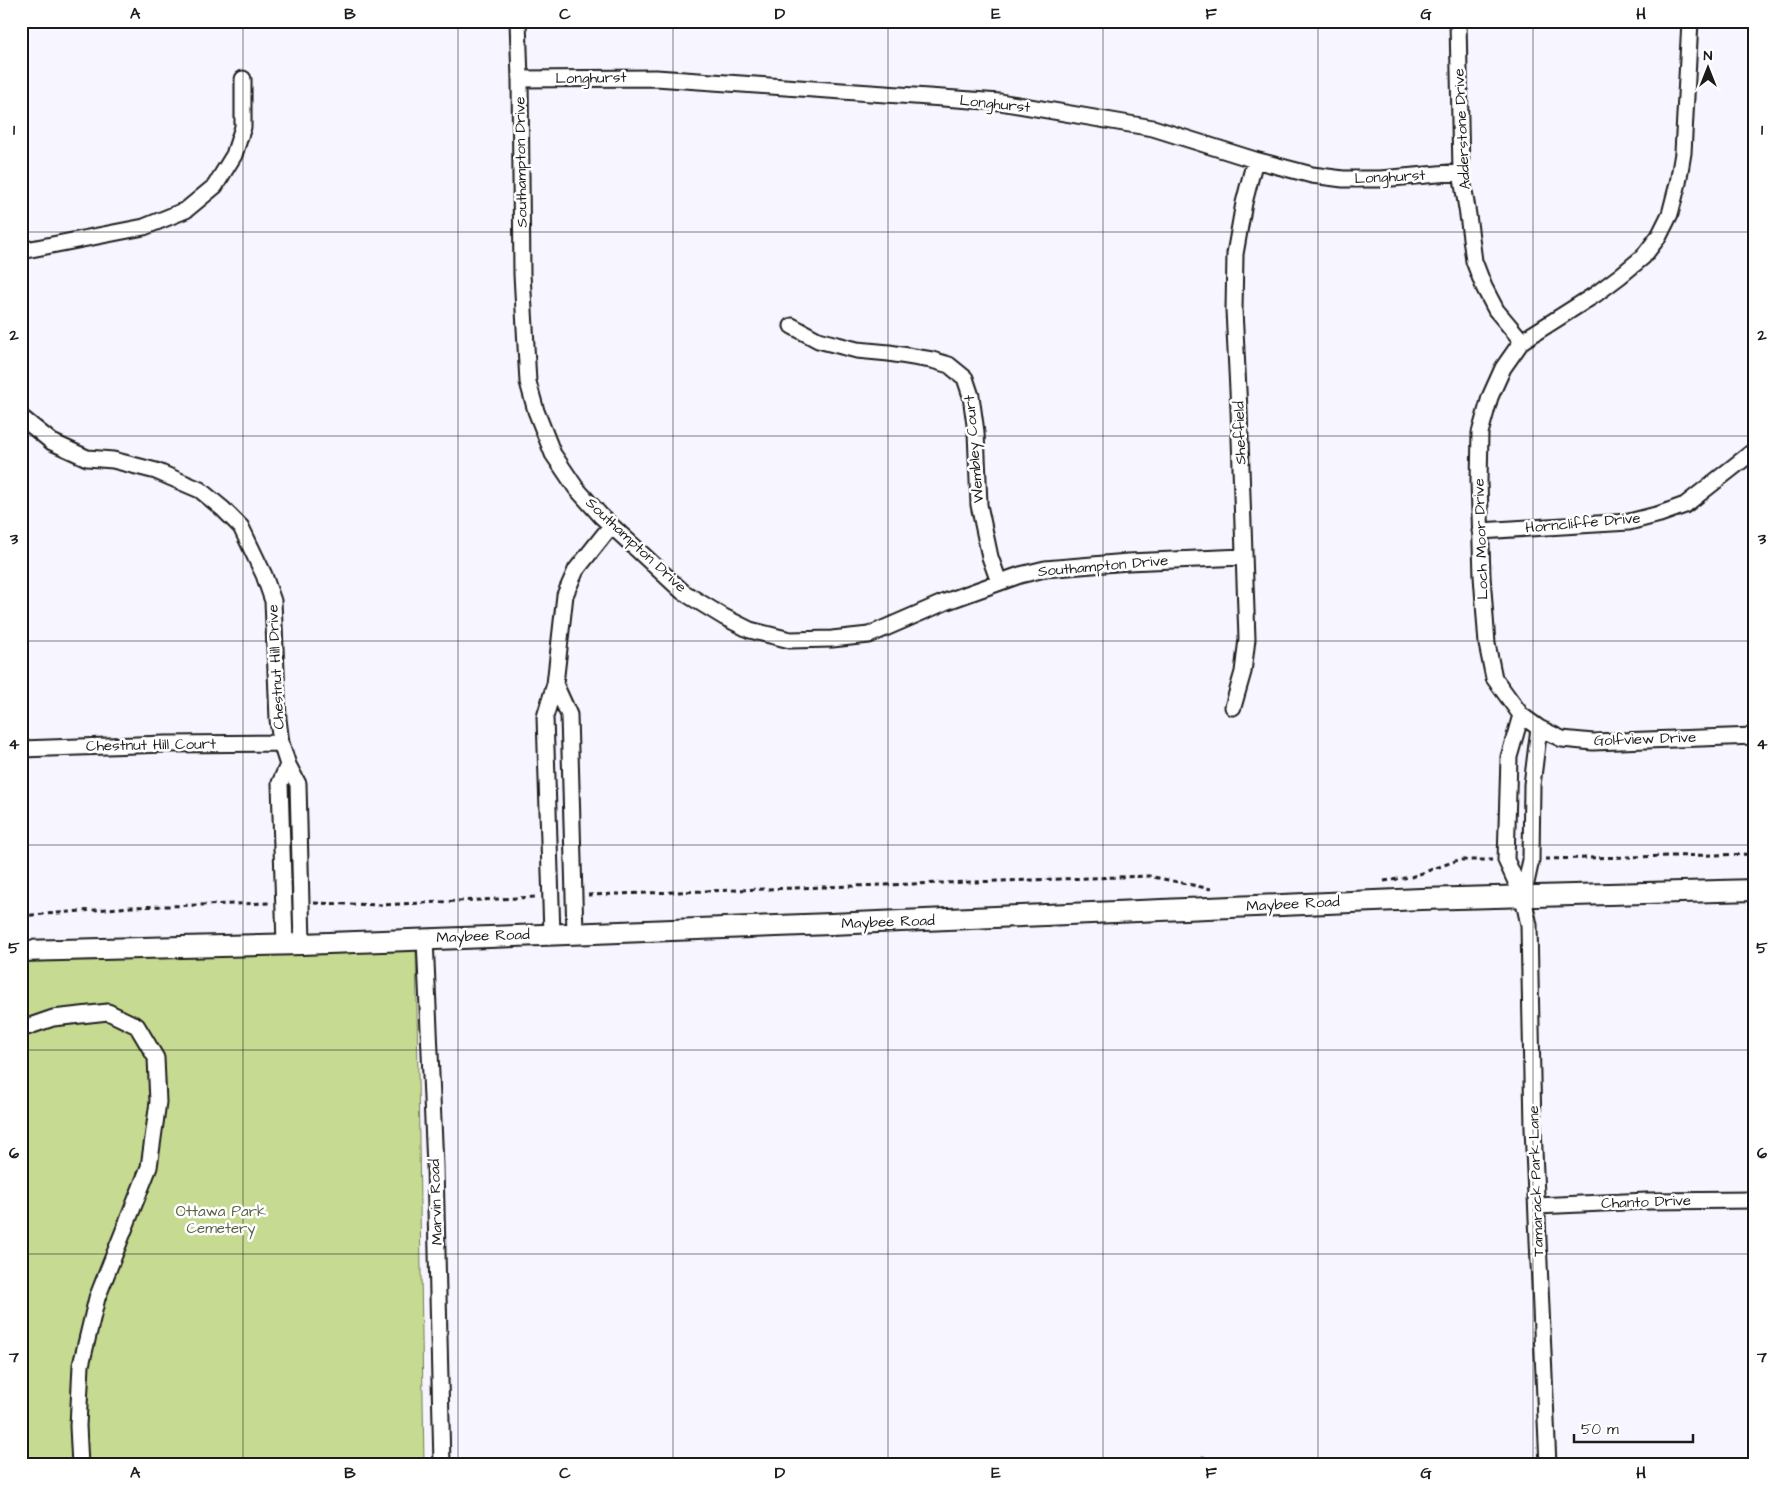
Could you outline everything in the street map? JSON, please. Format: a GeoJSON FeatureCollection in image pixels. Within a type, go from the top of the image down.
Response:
{"type":"FeatureCollection","features":[{"type":"Feature","properties":{"kind":"main road","name":"Maybee Road"},"geometry":{"type":"LineString","coordinates":[[21,951],[293,944],[1421,899],[1755,890]]}},
{"type":"Feature","properties":{"kind":"street","name":"Southampton Drive"},"geometry":{"type":"LineString","coordinates":[[518,21],[522,274],[528,382],[536,412],[553,454],[576,488],[611,526],[683,592],[724,617],[750,630],[790,640],[832,639],[870,635],[945,602],[1020,575],[1045,569],[1128,562],[1243,557]]}},
{"type":"Feature","properties":{"kind":"street","name":"Adderstone Drive"},"geometry":{"type":"LineString","coordinates":[[1458,21],[1461,172],[1474,261],[1484,287],[1496,310],[1522,341]]}},
{"type":"Feature","properties":{"kind":"street"},"geometry":{"type":"LineString","coordinates":[[1522,341],[1596,294],[1620,276],[1642,257],[1659,236],[1670,214],[1683,153],[1690,21]]}},
{"type":"Feature","properties":{"kind":"street","name":"Longhurst"},"geometry":{"type":"LineString","coordinates":[[520,79],[656,78],[1000,102],[1153,128],[1312,176],[1343,179],[1406,178],[1461,172]]}},
{"type":"Feature","properties":{"kind":"street"},"geometry":{"type":"LineString","coordinates":[[21,251],[144,228],[186,210],[215,186],[234,155],[243,127],[243,79]]}},
{"type":"Feature","properties":{"kind":"street","name":"Sheffield"},"geometry":{"type":"LineString","coordinates":[[1233,707],[1243,672],[1247,638],[1234,310],[1235,254],[1244,202],[1255,160]]}},
{"type":"Feature","properties":{"kind":"street","name":"Wembley Court"},"geometry":{"type":"LineString","coordinates":[[792,326],[818,340],[857,350],[932,360],[949,365],[965,378],[972,396],[976,432],[979,505],[988,550],[999,582]]}},
{"type":"Feature","properties":{"kind":"street","name":"Loch Moor Drive"},"geometry":{"type":"LineString","coordinates":[[1522,341],[1503,368],[1490,397],[1480,433],[1480,531],[1486,644],[1494,678],[1521,715],[1539,728]]}},
{"type":"Feature","properties":{"kind":"street","name":"Chestnut Hill Drive"},"geometry":{"type":"LineString","coordinates":[[21,417],[52,442],[87,458],[113,460],[156,471],[200,490],[241,527],[264,575],[273,601],[280,743],[288,765],[298,784],[301,903],[293,944]]}},
{"type":"Feature","properties":{"kind":"street","name":"Horncliffe Drive"},"geometry":{"type":"LineString","coordinates":[[1480,531],[1629,522],[1660,514],[1685,505],[1755,450]]}},
{"type":"Feature","properties":{"kind":"street"},"geometry":{"type":"LineString","coordinates":[[552,934],[545,717],[555,684],[565,595],[576,570],[611,526]]}},
{"type":"Feature","properties":{"kind":"street"},"geometry":{"type":"LineString","coordinates":[[555,684],[568,715],[575,932]]}},
{"type":"Feature","properties":{"kind":"street"},"geometry":{"type":"LineString","coordinates":[[1521,715],[1509,757],[1506,860],[1523,897]]}},
{"type":"Feature","properties":{"kind":"street"},"geometry":{"type":"LineString","coordinates":[[1523,897],[1531,860],[1532,785],[1539,728]]}},
{"type":"Feature","properties":{"kind":"street","name":"Golfview Drive"},"geometry":{"type":"LineString","coordinates":[[1539,728],[1562,739],[1593,742],[1755,736]]}},
{"type":"Feature","properties":{"kind":"street","name":"Chestnut Hill Court"},"geometry":{"type":"LineString","coordinates":[[21,749],[165,744],[280,743]]}},
{"type":"Feature","properties":{"kind":"street"},"geometry":{"type":"LineString","coordinates":[[288,765],[280,783],[283,903],[293,944]]}},
{"type":"Feature","properties":{"kind":"street"},"geometry":{"type":"LineString","coordinates":[[1507,784],[1532,785]]}},
{"type":"Feature","properties":{"kind":"street"},"geometry":{"type":"LineString","coordinates":[[548,795],[571,794]]}},
{"type":"Feature","properties":{"kind":"street"},"geometry":{"type":"LineString","coordinates":[[282,843],[299,842]]}},
{"type":"Feature","properties":{"kind":"street","name":"Tamarack Park Lane"},"geometry":{"type":"LineString","coordinates":[[1523,897],[1528,925],[1533,1128],[1548,1465]]}},
{"type":"Feature","properties":{"kind":"street","name":"Marvin Road"},"geometry":{"type":"LineString","coordinates":[[425,939],[435,1166],[442,1465]]}},
{"type":"Feature","properties":{"kind":"street"},"geometry":{"type":"LineString","coordinates":[[21,1029],[53,1018],[108,1012],[137,1026],[156,1058],[158,1102],[149,1167],[97,1298],[81,1365],[78,1426],[80,1465]]}},
{"type":"Feature","properties":{"kind":"street","name":"Chanto Drive"},"geometry":{"type":"LineString","coordinates":[[1537,1206],[1647,1201],[1755,1200]]}},
{"type":"Feature","properties":{"kind":"path"},"geometry":{"type":"LineString","coordinates":[[1531,860],[1755,854]]}},
{"type":"Feature","properties":{"kind":"path"},"geometry":{"type":"LineString","coordinates":[[1375,883],[1411,877],[1458,860],[1506,860]]}},
{"type":"Feature","properties":{"kind":"path"},"geometry":{"type":"LineString","coordinates":[[574,895],[1149,876],[1213,890]]}},
{"type":"Feature","properties":{"kind":"path"},"geometry":{"type":"LineString","coordinates":[[301,903],[382,906],[551,897]]}},
{"type":"Feature","properties":{"kind":"path"},"geometry":{"type":"LineString","coordinates":[[21,916],[131,907],[283,903]]}},
{"type":"Feature","properties":{"kind":"green space","name":"Ottawa Park Cemetery"},"geometry":{"type":"Polygon","coordinates":[[[416,946],[424,1465],[21,1465],[21,959],[416,946]]]}},
{"type":"Feature","properties":{"kind":"waterway"},"geometry":{"type":"LineString","coordinates":[[1202,1465],[1203,1458]]}}]}
